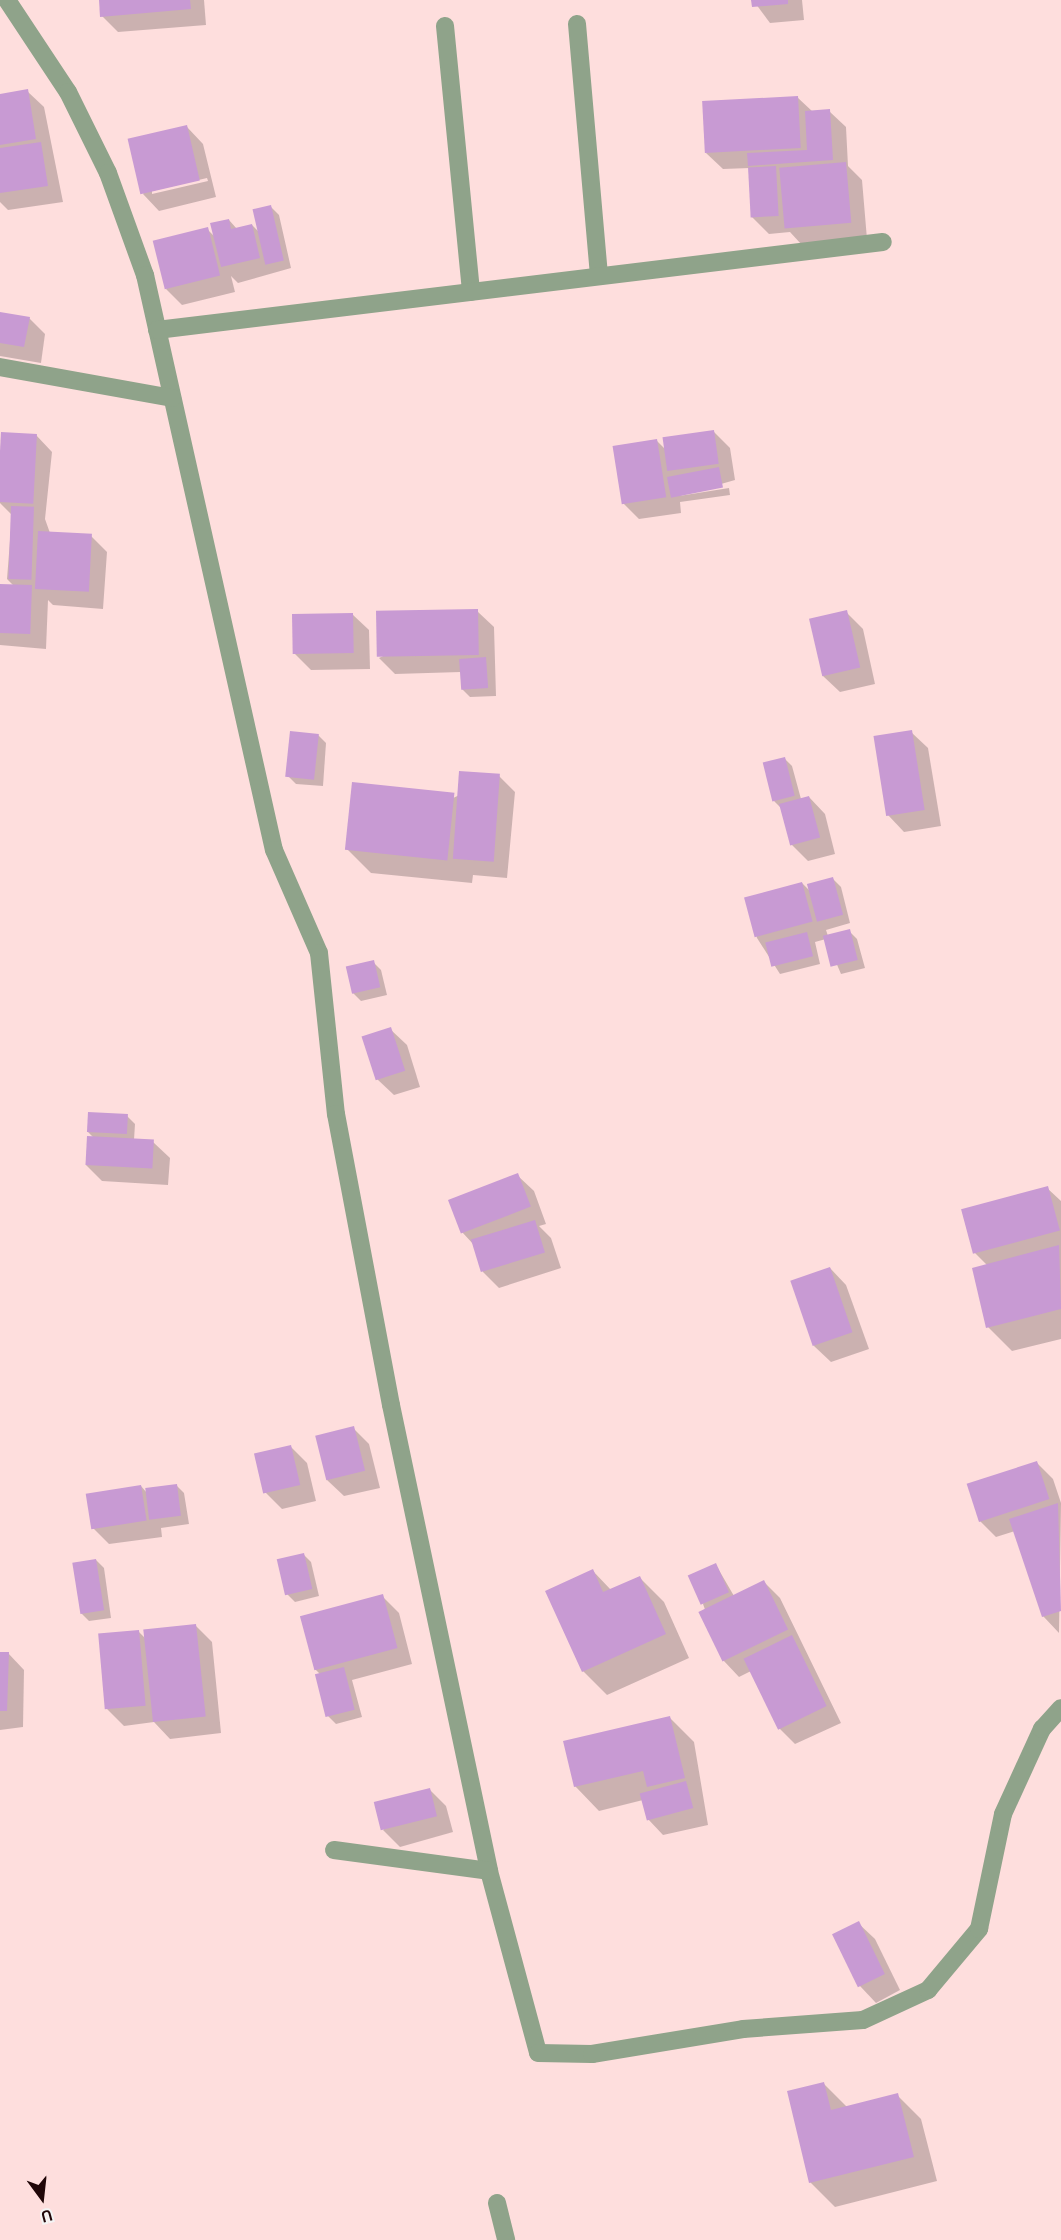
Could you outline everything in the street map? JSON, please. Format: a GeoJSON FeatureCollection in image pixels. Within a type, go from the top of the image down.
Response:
{"type":"FeatureCollection","features":[{"type":"Feature","properties":{"kind":"street"},"geometry":{"type":"LineString","coordinates":[[7,0],[68,92],[108,172],[146,274],[274,850],[319,954],[339,1126],[489,1871],[538,2053],[592,2054],[743,2029],[863,2020],[928,1990],[979,1929],[1003,1814],[1042,1729],[1061,1708]]}},
{"type":"Feature","properties":{"kind":"street"},"geometry":{"type":"LineString","coordinates":[[577,24],[600,276]]}},
{"type":"Feature","properties":{"kind":"street"},"geometry":{"type":"LineString","coordinates":[[445,26],[471,292]]}},
{"type":"Feature","properties":{"kind":"street"},"geometry":{"type":"LineString","coordinates":[[157,330],[883,242]]}},
{"type":"Feature","properties":{"kind":"street"},"geometry":{"type":"LineString","coordinates":[[0,367],[172,398]]}},
{"type":"Feature","properties":{"kind":"street"},"geometry":{"type":"LineString","coordinates":[[334,1850],[489,1871]]}},
{"type":"Feature","properties":{"kind":"street"},"geometry":{"type":"LineString","coordinates":[[497,2203],[506,2240]]}},
{"type":"Feature","properties":{"kind":"building"},"geometry":{"type":"Polygon","coordinates":[[[99,0],[190,0],[191,9],[100,17],[99,0]]]}},
{"type":"Feature","properties":{"kind":"building"},"geometry":{"type":"Polygon","coordinates":[[[751,0],[788,0],[788,4],[752,7],[751,0]]]}},
{"type":"Feature","properties":{"kind":"building"},"geometry":{"type":"Polygon","coordinates":[[[28,89],[36,139],[0,145],[0,94],[28,89]]]}},
{"type":"Feature","properties":{"kind":"building"},"geometry":{"type":"Polygon","coordinates":[[[798,96],[801,148],[705,153],[702,101],[798,96]]]}},
{"type":"Feature","properties":{"kind":"building"},"geometry":{"type":"Polygon","coordinates":[[[830,109],[833,160],[748,166],[747,153],[807,150],[805,111],[830,109]]]}},
{"type":"Feature","properties":{"kind":"building"},"geometry":{"type":"Polygon","coordinates":[[[187,125],[200,181],[140,194],[128,139],[187,125]]]}},
{"type":"Feature","properties":{"kind":"building"},"geometry":{"type":"Polygon","coordinates":[[[41,142],[48,186],[0,193],[0,148],[41,142]]]}},
{"type":"Feature","properties":{"kind":"building"},"geometry":{"type":"Polygon","coordinates":[[[846,162],[851,223],[785,229],[779,168],[846,162]]]}},
{"type":"Feature","properties":{"kind":"building"},"geometry":{"type":"Polygon","coordinates":[[[776,166],[779,216],[751,217],[748,167],[776,166]]]}},
{"type":"Feature","properties":{"kind":"building"},"geometry":{"type":"Polygon","coordinates":[[[271,205],[284,261],[265,265],[252,209],[271,205]]]}},
{"type":"Feature","properties":{"kind":"building"},"geometry":{"type":"Polygon","coordinates":[[[229,219],[231,229],[252,224],[260,258],[221,267],[210,223],[229,219]]]}},
{"type":"Feature","properties":{"kind":"building"},"geometry":{"type":"Polygon","coordinates":[[[208,227],[220,276],[165,289],[153,241],[208,227]]]}},
{"type":"Feature","properties":{"kind":"building"},"geometry":{"type":"Polygon","coordinates":[[[0,312],[30,317],[24,347],[0,343],[0,312]]]}},
{"type":"Feature","properties":{"kind":"building"},"geometry":{"type":"Polygon","coordinates":[[[714,430],[719,464],[667,471],[663,437],[714,430]]]}},
{"type":"Feature","properties":{"kind":"building"},"geometry":{"type":"Polygon","coordinates":[[[1,432],[37,434],[33,504],[0,502],[1,432]]]}},
{"type":"Feature","properties":{"kind":"building"},"geometry":{"type":"Polygon","coordinates":[[[657,439],[666,497],[622,504],[613,446],[657,439]]]}},
{"type":"Feature","properties":{"kind":"building"},"geometry":{"type":"Polygon","coordinates":[[[719,467],[723,488],[671,498],[667,477],[719,467]]]}},
{"type":"Feature","properties":{"kind":"building"},"geometry":{"type":"Polygon","coordinates":[[[11,506],[34,507],[31,580],[8,579],[11,506]]]}},
{"type":"Feature","properties":{"kind":"building"},"geometry":{"type":"Polygon","coordinates":[[[38,531],[92,534],[89,592],[35,589],[38,531]]]}},
{"type":"Feature","properties":{"kind":"building"},"geometry":{"type":"Polygon","coordinates":[[[0,584],[32,585],[30,634],[0,633],[0,584]]]}},
{"type":"Feature","properties":{"kind":"building"},"geometry":{"type":"Polygon","coordinates":[[[478,609],[479,655],[377,657],[376,611],[478,609]]]}},
{"type":"Feature","properties":{"kind":"building"},"geometry":{"type":"Polygon","coordinates":[[[847,610],[860,667],[822,676],[809,619],[847,610]]]}},
{"type":"Feature","properties":{"kind":"building"},"geometry":{"type":"Polygon","coordinates":[[[353,613],[354,653],[293,654],[292,614],[353,613]]]}},
{"type":"Feature","properties":{"kind":"building"},"geometry":{"type":"Polygon","coordinates":[[[486,657],[488,688],[461,690],[459,659],[486,657]]]}},
{"type":"Feature","properties":{"kind":"building"},"geometry":{"type":"Polygon","coordinates":[[[912,730],[925,810],[886,816],[873,736],[912,730]]]}},
{"type":"Feature","properties":{"kind":"building"},"geometry":{"type":"Polygon","coordinates":[[[290,731],[319,734],[314,780],[285,777],[290,731]]]}},
{"type":"Feature","properties":{"kind":"building"},"geometry":{"type":"Polygon","coordinates":[[[785,757],[795,796],[772,801],[763,763],[785,757]]]}},
{"type":"Feature","properties":{"kind":"building"},"geometry":{"type":"Polygon","coordinates":[[[459,771],[500,774],[494,862],[453,859],[459,771]]]}},
{"type":"Feature","properties":{"kind":"building"},"geometry":{"type":"Polygon","coordinates":[[[352,782],[454,793],[447,860],[345,850],[352,782]]]}},
{"type":"Feature","properties":{"kind":"building"},"geometry":{"type":"Polygon","coordinates":[[[809,796],[820,838],[790,846],[779,804],[809,796]]]}},
{"type":"Feature","properties":{"kind":"building"},"geometry":{"type":"Polygon","coordinates":[[[833,877],[843,915],[817,922],[807,884],[833,877]]]}},
{"type":"Feature","properties":{"kind":"building"},"geometry":{"type":"Polygon","coordinates":[[[802,882],[813,922],[755,937],[744,898],[802,882]]]}},
{"type":"Feature","properties":{"kind":"building"},"geometry":{"type":"Polygon","coordinates":[[[850,929],[858,960],[831,967],[823,936],[850,929]]]}},
{"type":"Feature","properties":{"kind":"building"},"geometry":{"type":"Polygon","coordinates":[[[807,932],[813,956],[771,967],[765,942],[807,932]]]}},
{"type":"Feature","properties":{"kind":"building"},"geometry":{"type":"Polygon","coordinates":[[[374,960],[380,987],[352,994],[346,967],[374,960]]]}},
{"type":"Feature","properties":{"kind":"building"},"geometry":{"type":"Polygon","coordinates":[[[391,1027],[405,1071],[376,1080],[362,1037],[391,1027]]]}},
{"type":"Feature","properties":{"kind":"building"},"geometry":{"type":"Polygon","coordinates":[[[88,1112],[128,1114],[127,1134],[87,1132],[88,1112]]]}},
{"type":"Feature","properties":{"kind":"building"},"geometry":{"type":"Polygon","coordinates":[[[87,1136],[154,1140],[152,1168],[85,1165],[87,1136]]]}},
{"type":"Feature","properties":{"kind":"building"},"geometry":{"type":"Polygon","coordinates":[[[518,1173],[531,1207],[461,1233],[448,1200],[518,1173]]]}},
{"type":"Feature","properties":{"kind":"building"},"geometry":{"type":"Polygon","coordinates":[[[1048,1186],[1060,1230],[973,1254],[961,1209],[1048,1186]]]}},
{"type":"Feature","properties":{"kind":"building"},"geometry":{"type":"Polygon","coordinates":[[[535,1220],[545,1253],[481,1272],[471,1240],[535,1220]]]}},
{"type":"Feature","properties":{"kind":"building"},"geometry":{"type":"Polygon","coordinates":[[[1059,1245],[1061,1309],[986,1328],[972,1268],[1059,1245]]]}},
{"type":"Feature","properties":{"kind":"building"},"geometry":{"type":"Polygon","coordinates":[[[830,1267],[852,1332],[813,1346],[790,1281],[830,1267]]]}},
{"type":"Feature","properties":{"kind":"building"},"geometry":{"type":"Polygon","coordinates":[[[354,1426],[365,1471],[326,1480],[315,1436],[354,1426]]]}},
{"type":"Feature","properties":{"kind":"building"},"geometry":{"type":"Polygon","coordinates":[[[291,1445],[300,1485],[263,1493],[254,1454],[291,1445]]]}},
{"type":"Feature","properties":{"kind":"building"},"geometry":{"type":"Polygon","coordinates":[[[1037,1461],[1049,1499],[979,1522],[967,1484],[1037,1461]]]}},
{"type":"Feature","properties":{"kind":"building"},"geometry":{"type":"Polygon","coordinates":[[[177,1484],[181,1516],[149,1520],[145,1488],[177,1484]]]}},
{"type":"Feature","properties":{"kind":"building"},"geometry":{"type":"Polygon","coordinates":[[[141,1485],[147,1521],[91,1529],[86,1494],[141,1485]]]}},
{"type":"Feature","properties":{"kind":"building"},"geometry":{"type":"Polygon","coordinates":[[[1058,1503],[1061,1611],[1042,1617],[1009,1519],[1058,1503]]]}},
{"type":"Feature","properties":{"kind":"building"},"geometry":{"type":"Polygon","coordinates":[[[304,1553],[312,1589],[285,1595],[277,1559],[304,1553]]]}},
{"type":"Feature","properties":{"kind":"building"},"geometry":{"type":"Polygon","coordinates":[[[96,1559],[104,1610],[80,1614],[72,1563],[96,1559]]]}},
{"type":"Feature","properties":{"kind":"building"},"geometry":{"type":"Polygon","coordinates":[[[716,1563],[729,1592],[701,1605],[688,1576],[716,1563]]]}},
{"type":"Feature","properties":{"kind":"building"},"geometry":{"type":"Polygon","coordinates":[[[593,1569],[603,1592],[640,1576],[666,1634],[582,1672],[545,1591],[593,1569]]]}},
{"type":"Feature","properties":{"kind":"building"},"geometry":{"type":"Polygon","coordinates":[[[764,1580],[788,1629],[722,1661],[698,1612],[764,1580]]]}},
{"type":"Feature","properties":{"kind":"building"},"geometry":{"type":"Polygon","coordinates":[[[383,1594],[397,1648],[314,1670],[300,1616],[383,1594]]]}},
{"type":"Feature","properties":{"kind":"building"},"geometry":{"type":"Polygon","coordinates":[[[196,1624],[206,1716],[153,1722],[143,1630],[196,1624]]]}},
{"type":"Feature","properties":{"kind":"building"},"geometry":{"type":"Polygon","coordinates":[[[139,1630],[146,1706],[105,1709],[98,1634],[139,1630]]]}},
{"type":"Feature","properties":{"kind":"building"},"geometry":{"type":"Polygon","coordinates":[[[792,1635],[827,1706],[778,1730],[743,1659],[792,1635]]]}},
{"type":"Feature","properties":{"kind":"building"},"geometry":{"type":"Polygon","coordinates":[[[0,1652],[9,1652],[7,1711],[0,1711],[0,1652]]]}},
{"type":"Feature","properties":{"kind":"building"},"geometry":{"type":"Polygon","coordinates":[[[344,1667],[355,1710],[326,1717],[315,1674],[344,1667]]]}},
{"type":"Feature","properties":{"kind":"building"},"geometry":{"type":"Polygon","coordinates":[[[670,1716],[685,1778],[647,1787],[643,1771],[574,1787],[563,1741],[670,1716]]]}},
{"type":"Feature","properties":{"kind":"building"},"geometry":{"type":"Polygon","coordinates":[[[686,1781],[693,1808],[647,1820],[640,1793],[686,1781]]]}},
{"type":"Feature","properties":{"kind":"building"},"geometry":{"type":"Polygon","coordinates":[[[430,1788],[437,1816],[381,1830],[374,1802],[430,1788]]]}},
{"type":"Feature","properties":{"kind":"building"},"geometry":{"type":"Polygon","coordinates":[[[859,1921],[885,1974],[858,1987],[832,1934],[859,1921]]]}},
{"type":"Feature","properties":{"kind":"building"},"geometry":{"type":"Polygon","coordinates":[[[824,2082],[831,2110],[898,2093],[914,2157],[809,2183],[787,2091],[824,2082]]]}}]}
